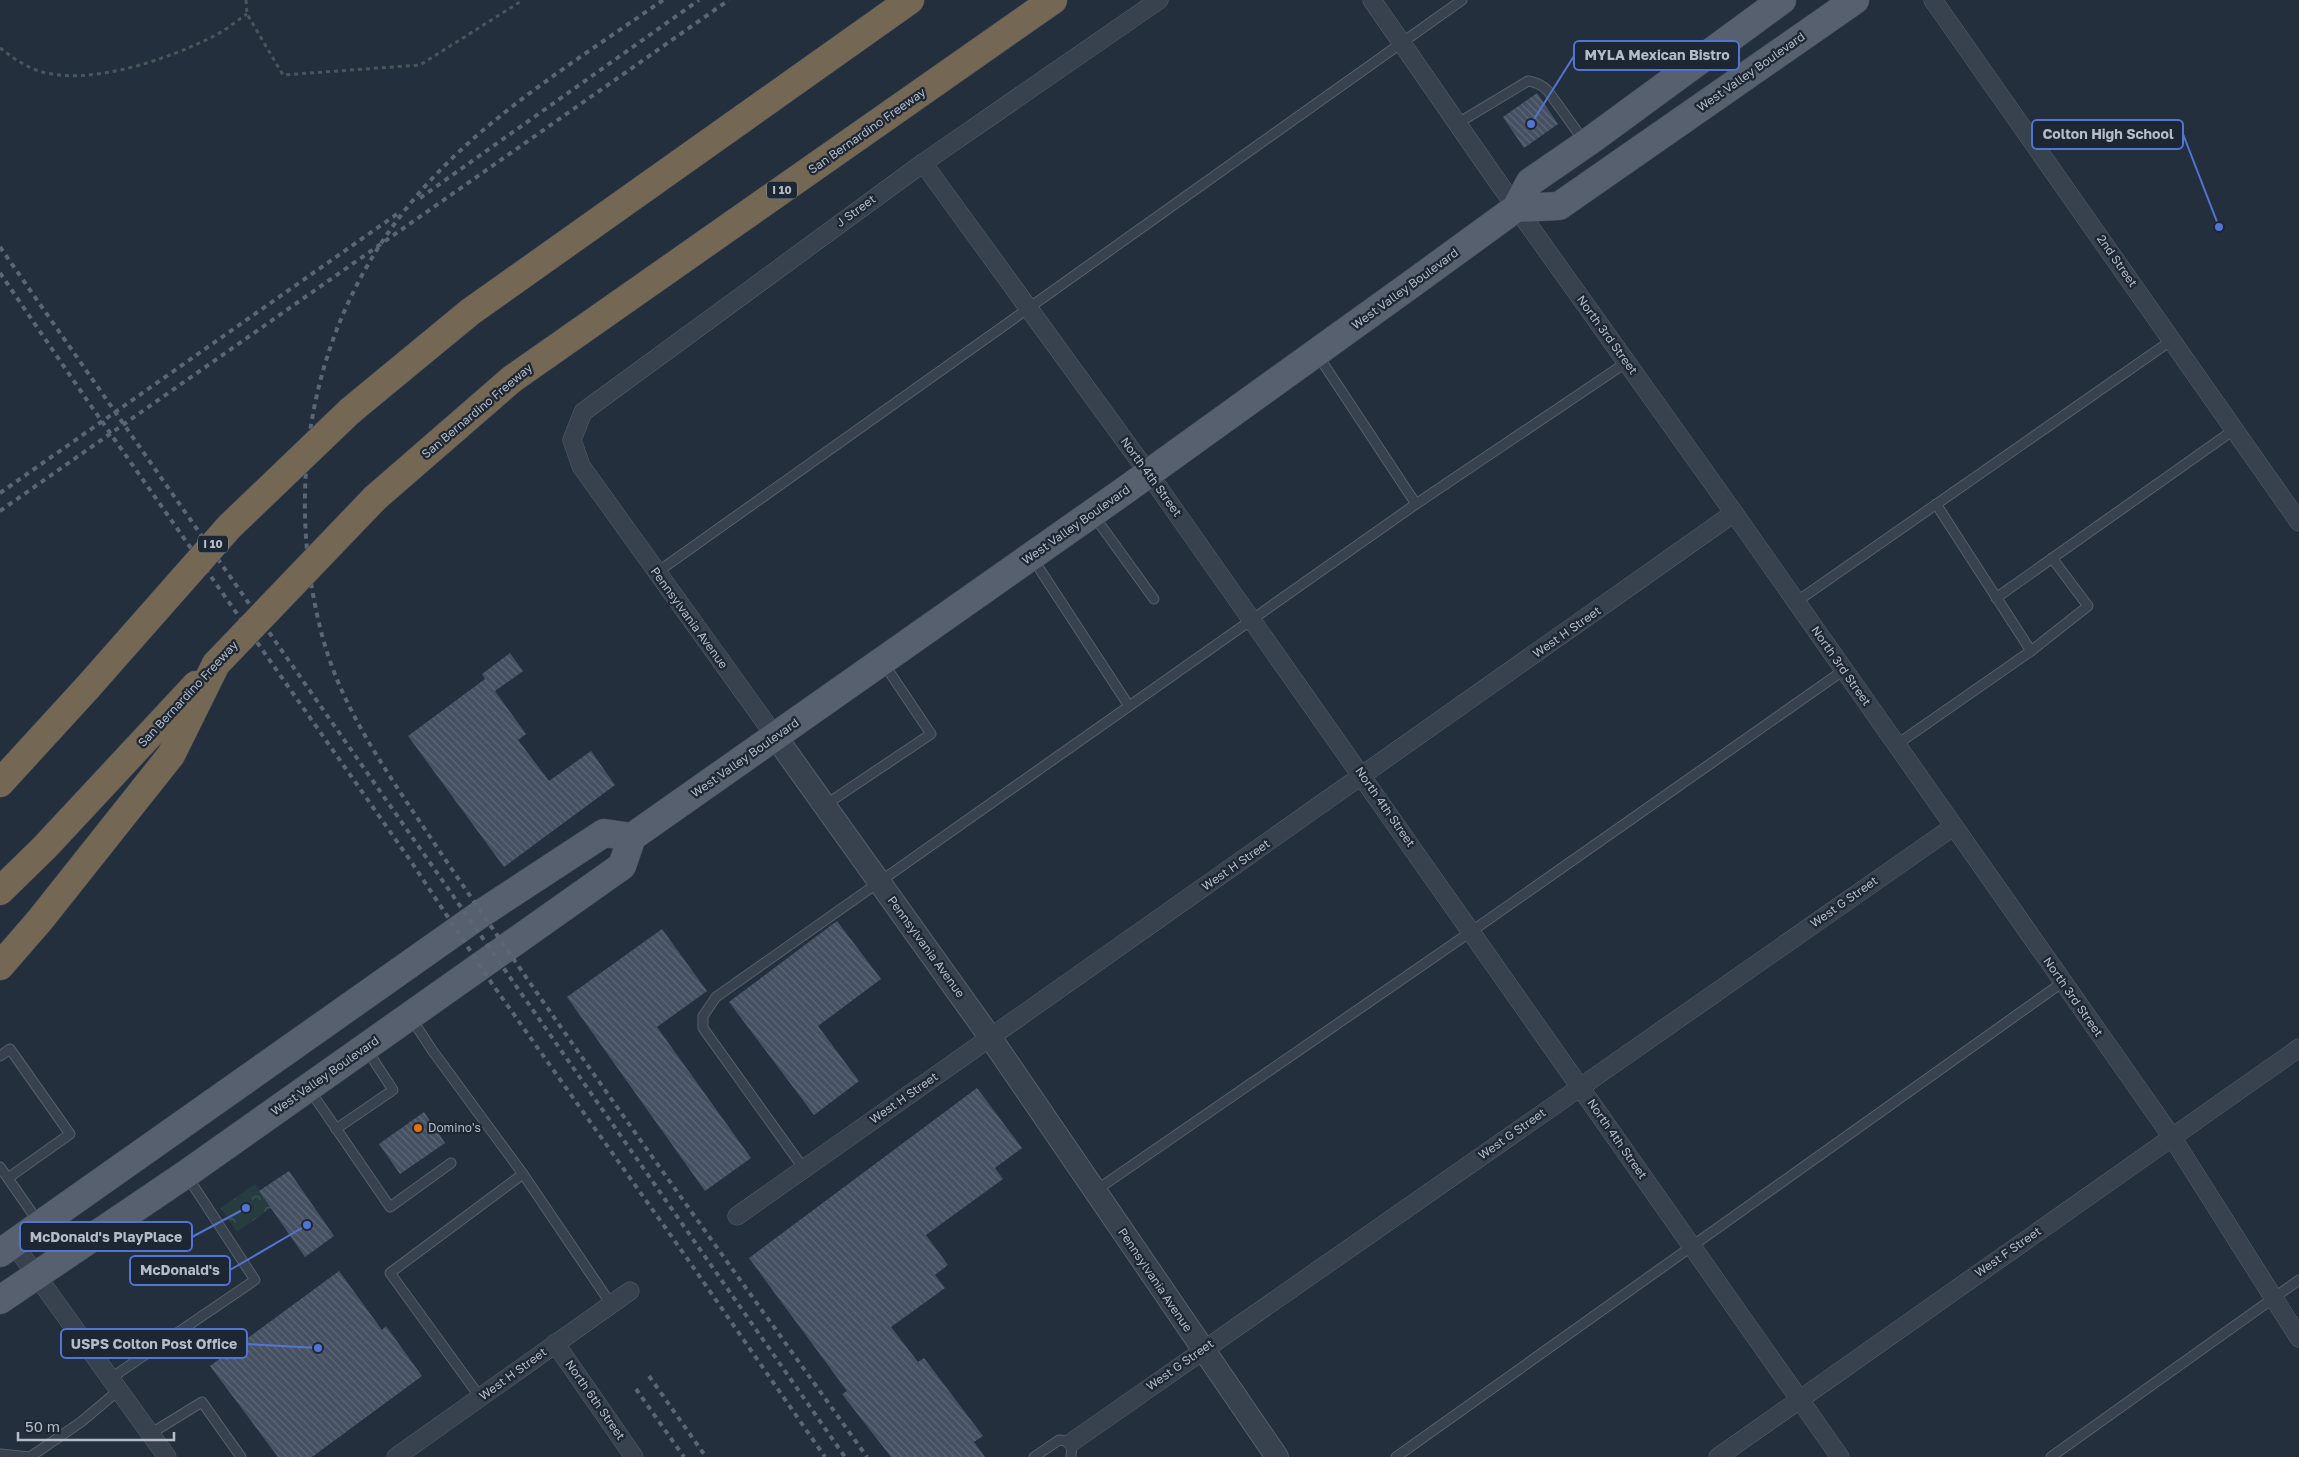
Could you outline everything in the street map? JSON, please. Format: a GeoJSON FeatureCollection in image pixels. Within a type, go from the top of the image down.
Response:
{"type":"FeatureCollection","features":[{"type":"Feature","properties":{"kind":"highway","name":"I 10"},"geometry":{"type":"LineString","coordinates":[[0,783],[87,688],[229,527],[350,411],[470,312],[910,0]]}},
{"type":"Feature","properties":{"kind":"highway","name":"San Bernardino Freeway"},"geometry":{"type":"LineString","coordinates":[[0,891],[45,847],[375,498],[512,379],[1053,0]]}},
{"type":"Feature","properties":{"kind":"highway"},"geometry":{"type":"LineString","coordinates":[[0,966],[40,920],[171,755],[216,664]]}},
{"type":"Feature","properties":{"kind":"main road","name":"West Valley Boulevard"},"geometry":{"type":"LineString","coordinates":[[0,1300],[186,1174],[622,866],[632,837],[1149,474],[1516,208],[1530,182],[1586,144],[1782,0]]}},
{"type":"Feature","properties":{"kind":"main road","name":"West Valley Boulevard"},"geometry":{"type":"LineString","coordinates":[[1516,208],[1559,206],[1855,0]]}},
{"type":"Feature","properties":{"kind":"main road"},"geometry":{"type":"LineString","coordinates":[[5,1246],[40,1225],[482,913],[604,833],[632,837]]}},
{"type":"Feature","properties":{"kind":"main road"},"geometry":{"type":"LineString","coordinates":[[272,1112],[288,1085],[344,1044],[349,1027],[341,1014]]}},
{"type":"Feature","properties":{"kind":"street","name":"J Street"},"geometry":{"type":"LineString","coordinates":[[572,440],[584,412],[923,163],[1158,0]]}},
{"type":"Feature","properties":{"kind":"street","name":"North 3rd Street"},"geometry":{"type":"LineString","coordinates":[[1372,0],[1516,208],[1734,513],[2172,1137],[2299,1338]]}},
{"type":"Feature","properties":{"kind":"street","name":"2nd Street"},"geometry":{"type":"LineString","coordinates":[[1933,0],[2299,522]]}},
{"type":"Feature","properties":{"kind":"street","name":"North 4th Street"},"geometry":{"type":"LineString","coordinates":[[923,163],[1252,619],[1840,1457]]}},
{"type":"Feature","properties":{"kind":"street","name":"Pennsylvania Avenue"},"geometry":{"type":"LineString","coordinates":[[572,440],[581,466],[990,1037],[1202,1350],[1277,1457]]}},
{"type":"Feature","properties":{"kind":"street","name":"West H Street"},"geometry":{"type":"LineString","coordinates":[[737,1216],[1734,513]]}},
{"type":"Feature","properties":{"kind":"street","name":"West G Street"},"geometry":{"type":"LineString","coordinates":[[1072,1450],[1202,1350],[1953,827]]}},
{"type":"Feature","properties":{"kind":"street","name":"West F Street"},"geometry":{"type":"LineString","coordinates":[[1718,1457],[2299,1048]]}},
{"type":"Feature","properties":{"kind":"street"},"geometry":{"type":"LineString","coordinates":[[5,1246],[37,1274],[167,1457]]}},
{"type":"Feature","properties":{"kind":"street","name":"West H Street"},"geometry":{"type":"LineString","coordinates":[[396,1457],[630,1291]]}},
{"type":"Feature","properties":{"kind":"street","name":"North 6th Street"},"geometry":{"type":"LineString","coordinates":[[555,1343],[634,1457]]}},
{"type":"Feature","properties":{"kind":"lane"},"geometry":{"type":"LineString","coordinates":[[656,572],[1462,0]]}},
{"type":"Feature","properties":{"kind":"lane"},"geometry":{"type":"LineString","coordinates":[[1458,123],[1528,81],[1542,85],[1548,91],[1586,144]]}},
{"type":"Feature","properties":{"kind":"lane"},"geometry":{"type":"LineString","coordinates":[[1796,602],[2172,340]]}},
{"type":"Feature","properties":{"kind":"lane"},"geometry":{"type":"LineString","coordinates":[[1316,353],[1416,504]]}},
{"type":"Feature","properties":{"kind":"lane"},"geometry":{"type":"LineString","coordinates":[[804,1169],[704,1028],[703,1016],[716,997],[1416,504],[1627,362]]}},
{"type":"Feature","properties":{"kind":"lane"},"geometry":{"type":"LineString","coordinates":[[1996,598],[2234,429]]}},
{"type":"Feature","properties":{"kind":"lane"},"geometry":{"type":"LineString","coordinates":[[1936,504],[2031,652]]}},
{"type":"Feature","properties":{"kind":"lane"},"geometry":{"type":"LineString","coordinates":[[1092,514],[1154,599]]}},
{"type":"Feature","properties":{"kind":"lane"},"geometry":{"type":"LineString","coordinates":[[1031,557],[1130,706]]}},
{"type":"Feature","properties":{"kind":"lane"},"geometry":{"type":"LineString","coordinates":[[1896,745],[2031,652],[2088,606],[2052,558]]}},
{"type":"Feature","properties":{"kind":"lane"},"geometry":{"type":"LineString","coordinates":[[824,806],[930,734],[882,661]]}},
{"type":"Feature","properties":{"kind":"lane"},"geometry":{"type":"LineString","coordinates":[[1095,1191],[1472,931],[1844,670]]}},
{"type":"Feature","properties":{"kind":"lane"},"geometry":{"type":"LineString","coordinates":[[1396,1457],[2063,982]]}},
{"type":"Feature","properties":{"kind":"lane"},"geometry":{"type":"LineString","coordinates":[[410,1016],[432,1050],[523,1174],[611,1304]]}},
{"type":"Feature","properties":{"kind":"lane"},"geometry":{"type":"LineString","coordinates":[[336,1128],[393,1090],[365,1047]]}},
{"type":"Feature","properties":{"kind":"lane"},"geometry":{"type":"LineString","coordinates":[[0,1056],[10,1049],[70,1134],[8,1178]]}},
{"type":"Feature","properties":{"kind":"lane"},"geometry":{"type":"LineString","coordinates":[[308,1087],[390,1207],[451,1163]]}},
{"type":"Feature","properties":{"kind":"lane"},"geometry":{"type":"LineString","coordinates":[[0,1167],[40,1225]]}},
{"type":"Feature","properties":{"kind":"lane"},"geometry":{"type":"LineString","coordinates":[[0,1454],[30,1456],[82,1422],[115,1384],[255,1280],[186,1174]]}},
{"type":"Feature","properties":{"kind":"lane"},"geometry":{"type":"LineString","coordinates":[[480,1397],[390,1273],[523,1174]]}},
{"type":"Feature","properties":{"kind":"lane"},"geometry":{"type":"LineString","coordinates":[[2051,1457],[2299,1280]]}},
{"type":"Feature","properties":{"kind":"lane"},"geometry":{"type":"LineString","coordinates":[[150,1434],[202,1402],[241,1457]]}},
{"type":"Feature","properties":{"kind":"lane"},"geometry":{"type":"LineString","coordinates":[[1034,1457],[1059,1440],[1072,1450]]}},
{"type":"Feature","properties":{"kind":"path"},"geometry":{"type":"LineString","coordinates":[[246,0],[247,14],[283,75],[420,65],[524,0]]}},
{"type":"Feature","properties":{"kind":"path"},"geometry":{"type":"LineString","coordinates":[[0,48],[19,62],[40,72],[76,76],[113,72],[151,61],[213,37],[247,14]]}},
{"type":"Feature","properties":{"kind":"green space"},"geometry":{"type":"Polygon","coordinates":[[[255,1184],[271,1208],[237,1232],[221,1208],[255,1184]]]}},
{"type":"Feature","properties":{"kind":"building"},"geometry":{"type":"Polygon","coordinates":[[[1537,93],[1558,124],[1524,148],[1503,117],[1537,93]]]}},
{"type":"Feature","properties":{"kind":"building"},"geometry":{"type":"Polygon","coordinates":[[[510,653],[523,671],[495,691],[526,734],[518,740],[549,781],[591,751],[615,785],[504,867],[408,736],[485,679],[482,674],[510,653]]]}},
{"type":"Feature","properties":{"kind":"building"},"geometry":{"type":"Polygon","coordinates":[[[837,921],[881,979],[818,1026],[859,1081],[814,1115],[729,1002],[837,921]]]}},
{"type":"Feature","properties":{"kind":"building"},"geometry":{"type":"Polygon","coordinates":[[[662,929],[707,991],[657,1027],[751,1158],[705,1191],[567,997],[662,929]]]}},
{"type":"Feature","properties":{"kind":"building"},"geometry":{"type":"Polygon","coordinates":[[[977,1088],[1022,1148],[995,1168],[1003,1179],[926,1235],[948,1265],[935,1275],[945,1288],[891,1327],[918,1362],[924,1358],[983,1436],[974,1442],[985,1457],[891,1457],[842,1394],[847,1391],[749,1258],[977,1088]]]}},
{"type":"Feature","properties":{"kind":"building","name":"Domino's"},"geometry":{"type":"Polygon","coordinates":[[[424,1112],[445,1143],[400,1174],[379,1144],[424,1112]]]}},
{"type":"Feature","properties":{"kind":"building"},"geometry":{"type":"Polygon","coordinates":[[[289,1171],[334,1236],[305,1257],[259,1191],[289,1171]]]}},
{"type":"Feature","properties":{"kind":"building"},"geometry":{"type":"Polygon","coordinates":[[[339,1271],[382,1330],[386,1326],[422,1376],[312,1457],[278,1457],[210,1366],[339,1271]]]}},
{"type":"Feature","properties":{"kind":"railway"},"geometry":{"type":"LineString","coordinates":[[663,0],[548,80],[475,138],[441,169],[410,204],[382,242],[356,287],[335,334],[320,382],[310,432],[305,483],[306,534],[311,585],[322,635],[337,679],[357,721],[393,781],[580,1054],[867,1457]]}},
{"type":"Feature","properties":{"kind":"railway"},"geometry":{"type":"LineString","coordinates":[[420,198],[699,0]]}},
{"type":"Feature","properties":{"kind":"railway"},"geometry":{"type":"LineString","coordinates":[[0,511],[729,0]]}},
{"type":"Feature","properties":{"kind":"railway"},"geometry":{"type":"LineString","coordinates":[[0,493],[400,212]]}},
{"type":"Feature","properties":{"kind":"railway"},"geometry":{"type":"LineString","coordinates":[[0,247],[845,1457]]}},
{"type":"Feature","properties":{"kind":"railway"},"geometry":{"type":"LineString","coordinates":[[0,273],[410,860],[493,985],[825,1457]]}},
{"type":"Feature","properties":{"kind":"railway"},"geometry":{"type":"LineString","coordinates":[[649,1376],[706,1457]]}},
{"type":"Feature","properties":{"kind":"railway"},"geometry":{"type":"LineString","coordinates":[[636,1389],[684,1457]]}},
{"type":"Feature","properties":{"kind":"place","name":"MYLA Mexican Bistro"},"geometry":{"type":"Point","coordinates":[1531,124]}},
{"type":"Feature","properties":{"kind":"place","name":"Colton High School"},"geometry":{"type":"Point","coordinates":[2219,227]}},
{"type":"Feature","properties":{"kind":"place","name":"Domino's"},"geometry":{"type":"Point","coordinates":[418,1128]}},
{"type":"Feature","properties":{"kind":"place","name":"McDonald's PlayPlace"},"geometry":{"type":"Point","coordinates":[246,1208]}},
{"type":"Feature","properties":{"kind":"place","name":"McDonald's"},"geometry":{"type":"Point","coordinates":[307,1225]}},
{"type":"Feature","properties":{"kind":"place","name":"USPS Colton Post Office"},"geometry":{"type":"Point","coordinates":[318,1348]}}]}
